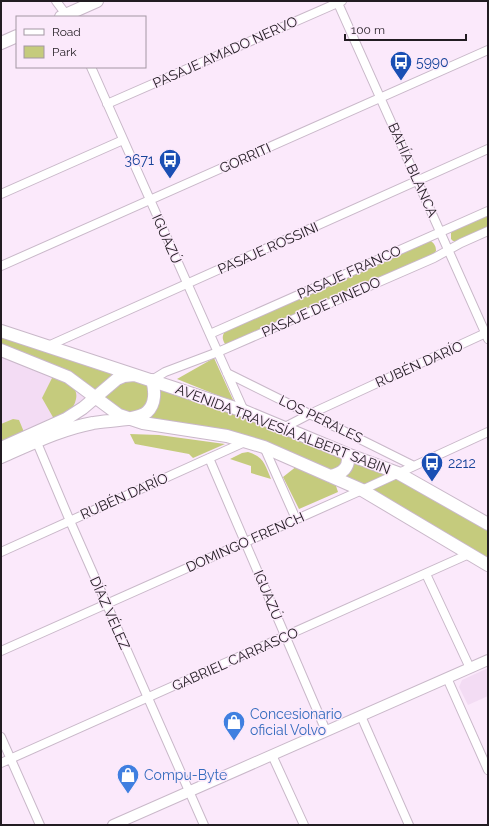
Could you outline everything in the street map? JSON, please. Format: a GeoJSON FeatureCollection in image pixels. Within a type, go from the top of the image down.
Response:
{"type":"FeatureCollection","features":[{"type":"Feature","properties":{"kind":"main road"},"geometry":{"type":"LineString","coordinates":[[65,16],[97,1]]}},
{"type":"Feature","properties":{"kind":"main road"},"geometry":{"type":"LineString","coordinates":[[1,43],[16,36]]}},
{"type":"Feature","properties":{"kind":"main road","name":"AVENIDA TRAVESÍA ALBERT SABIN"},"geometry":{"type":"LineString","coordinates":[[1,331],[244,411],[285,427],[347,454],[398,473],[488,524]]}},
{"type":"Feature","properties":{"kind":"main road","name":"AVENIDA TRAVESÍA ALBERT SABIN"},"geometry":{"type":"LineString","coordinates":[[1,350],[68,377],[112,410],[127,418],[143,423],[227,436],[248,441],[362,490],[488,565]]}},
{"type":"Feature","properties":{"kind":"main road"},"geometry":{"type":"LineString","coordinates":[[1,458],[83,408],[117,378],[124,376],[137,376]]}},
{"type":"Feature","properties":{"kind":"main road"},"geometry":{"type":"LineString","coordinates":[[1,448],[82,425],[139,416],[148,412],[154,398],[152,380]]}},
{"type":"Feature","properties":{"kind":"main road"},"geometry":{"type":"LineString","coordinates":[[112,383],[108,397],[112,410]]}},
{"type":"Feature","properties":{"kind":"main road"},"geometry":{"type":"LineString","coordinates":[[330,476],[341,473],[346,469],[349,460],[347,454]]}},
{"type":"Feature","properties":{"kind":"street"},"geometry":{"type":"LineString","coordinates":[[56,1],[65,16]]}},
{"type":"Feature","properties":{"kind":"street","name":"BAHÍA BLANCA"},"geometry":{"type":"LineString","coordinates":[[339,2],[487,335]]}},
{"type":"Feature","properties":{"kind":"street","name":"PASAJE AMADO NERVO"},"geometry":{"type":"LineString","coordinates":[[107,104],[339,2]]}},
{"type":"Feature","properties":{"kind":"street","name":"GORRITI"},"geometry":{"type":"LineString","coordinates":[[1,266],[488,50]]}},
{"type":"Feature","properties":{"kind":"street","name":"IGUAZÚ"},"geometry":{"type":"LineString","coordinates":[[91,68],[244,411]]}},
{"type":"Feature","properties":{"kind":"street"},"geometry":{"type":"LineString","coordinates":[[1,194],[123,140]]}},
{"type":"Feature","properties":{"kind":"street","name":"PASAJE ROSSINI"},"geometry":{"type":"LineString","coordinates":[[48,346],[488,149]]}},
{"type":"Feature","properties":{"kind":"street","name":"PASAJE FRANCO"},"geometry":{"type":"LineString","coordinates":[[210,334],[488,211]]}},
{"type":"Feature","properties":{"kind":"street","name":"PASAJE DE PINEDO"},"geometry":{"type":"LineString","coordinates":[[152,380],[165,372],[218,352],[434,258],[488,231]]}},
{"type":"Feature","properties":{"kind":"street","name":"RUBÉN DARÍO"},"geometry":{"type":"LineString","coordinates":[[285,427],[310,414],[487,335]]}},
{"type":"Feature","properties":{"kind":"street","name":"LOS PERALES"},"geometry":{"type":"LineString","coordinates":[[227,373],[414,466]]}},
{"type":"Feature","properties":{"kind":"street","name":"DOMINGO FRENCH"},"geometry":{"type":"LineString","coordinates":[[1,651],[362,490],[488,432]]}},
{"type":"Feature","properties":{"kind":"street","name":"DÍAZ VÉLEZ"},"geometry":{"type":"LineString","coordinates":[[35,438],[106,604],[204,825]]}},
{"type":"Feature","properties":{"kind":"street","name":"RUBÉN DARÍO"},"geometry":{"type":"LineString","coordinates":[[1,552],[248,441]]}},
{"type":"Feature","properties":{"kind":"street"},"geometry":{"type":"LineString","coordinates":[[264,447],[296,519]]}},
{"type":"Feature","properties":{"kind":"street","name":"IGUAZÚ"},"geometry":{"type":"LineString","coordinates":[[209,458],[326,731]]}},
{"type":"Feature","properties":{"kind":"street","name":"GABRIEL CARRASCO"},"geometry":{"type":"LineString","coordinates":[[1,763],[469,554]]}},
{"type":"Feature","properties":{"kind":"street"},"geometry":{"type":"LineString","coordinates":[[426,574],[470,668]]}},
{"type":"Feature","properties":{"kind":"street"},"geometry":{"type":"LineString","coordinates":[[113,825],[488,660]]}},
{"type":"Feature","properties":{"kind":"street"},"geometry":{"type":"LineString","coordinates":[[447,678],[488,770]]}},
{"type":"Feature","properties":{"kind":"street"},"geometry":{"type":"LineString","coordinates":[[361,716],[409,825]]}},
{"type":"Feature","properties":{"kind":"street"},"geometry":{"type":"LineString","coordinates":[[1,737],[40,825]]}},
{"type":"Feature","properties":{"kind":"street"},"geometry":{"type":"LineString","coordinates":[[272,755],[304,825]]}},
{"type":"Feature","properties":{"kind":"shaded area"},"geometry":{"type":"Polygon","coordinates":[[[1,350],[95,397],[1,448],[1,350]]]}},
{"type":"Feature","properties":{"kind":"shaded area"},"geometry":{"type":"Polygon","coordinates":[[[488,668],[488,696],[468,705],[459,687],[462,680],[488,668]]]}},
{"type":"Feature","properties":{"kind":"green space"},"geometry":{"type":"Polygon","coordinates":[[[488,214],[488,227],[457,241],[453,241],[451,239],[451,233],[453,230],[488,214]]]}},
{"type":"Feature","properties":{"kind":"green space"},"geometry":{"type":"Polygon","coordinates":[[[431,241],[436,248],[433,255],[228,345],[224,342],[223,334],[225,331],[431,241]]]}},
{"type":"Feature","properties":{"kind":"green space"},"geometry":{"type":"Polygon","coordinates":[[[1,331],[347,454],[488,524],[488,565],[362,490],[264,447],[143,423],[1,350],[1,331]]]}},
{"type":"Feature","properties":{"kind":"green space"},"geometry":{"type":"Polygon","coordinates":[[[214,358],[234,402],[177,379],[214,358]]]}},
{"type":"Feature","properties":{"kind":"green space"},"geometry":{"type":"Polygon","coordinates":[[[53,376],[66,382],[76,391],[75,403],[71,409],[65,414],[54,419],[42,398],[53,376]]]}},
{"type":"Feature","properties":{"kind":"green space"},"geometry":{"type":"Polygon","coordinates":[[[13,419],[19,420],[24,432],[1,442],[1,424],[13,419]]]}},
{"type":"Feature","properties":{"kind":"green space"},"geometry":{"type":"Polygon","coordinates":[[[130,434],[159,435],[225,444],[193,458],[189,454],[135,444],[130,434]]]}},
{"type":"Feature","properties":{"kind":"green space"},"geometry":{"type":"Polygon","coordinates":[[[248,452],[258,456],[261,459],[271,479],[251,473],[251,466],[230,459],[242,453],[248,452]]]}},
{"type":"Feature","properties":{"kind":"green space"},"geometry":{"type":"Polygon","coordinates":[[[297,466],[335,483],[338,492],[299,509],[283,477],[297,466]]]}},
{"type":"Feature","properties":{"kind":"place","name":"5990"},"geometry":{"type":"Point","coordinates":[401,82]}},
{"type":"Feature","properties":{"kind":"place","name":"3671"},"geometry":{"type":"Point","coordinates":[170,180]}},
{"type":"Feature","properties":{"kind":"place","name":"2212"},"geometry":{"type":"Point","coordinates":[432,482]}},
{"type":"Feature","properties":{"kind":"place","name":"Concesionario oficial Volvo"},"geometry":{"type":"Point","coordinates":[234,742]}},
{"type":"Feature","properties":{"kind":"place","name":"Compu-Byte"},"geometry":{"type":"Point","coordinates":[128,794]}}]}
